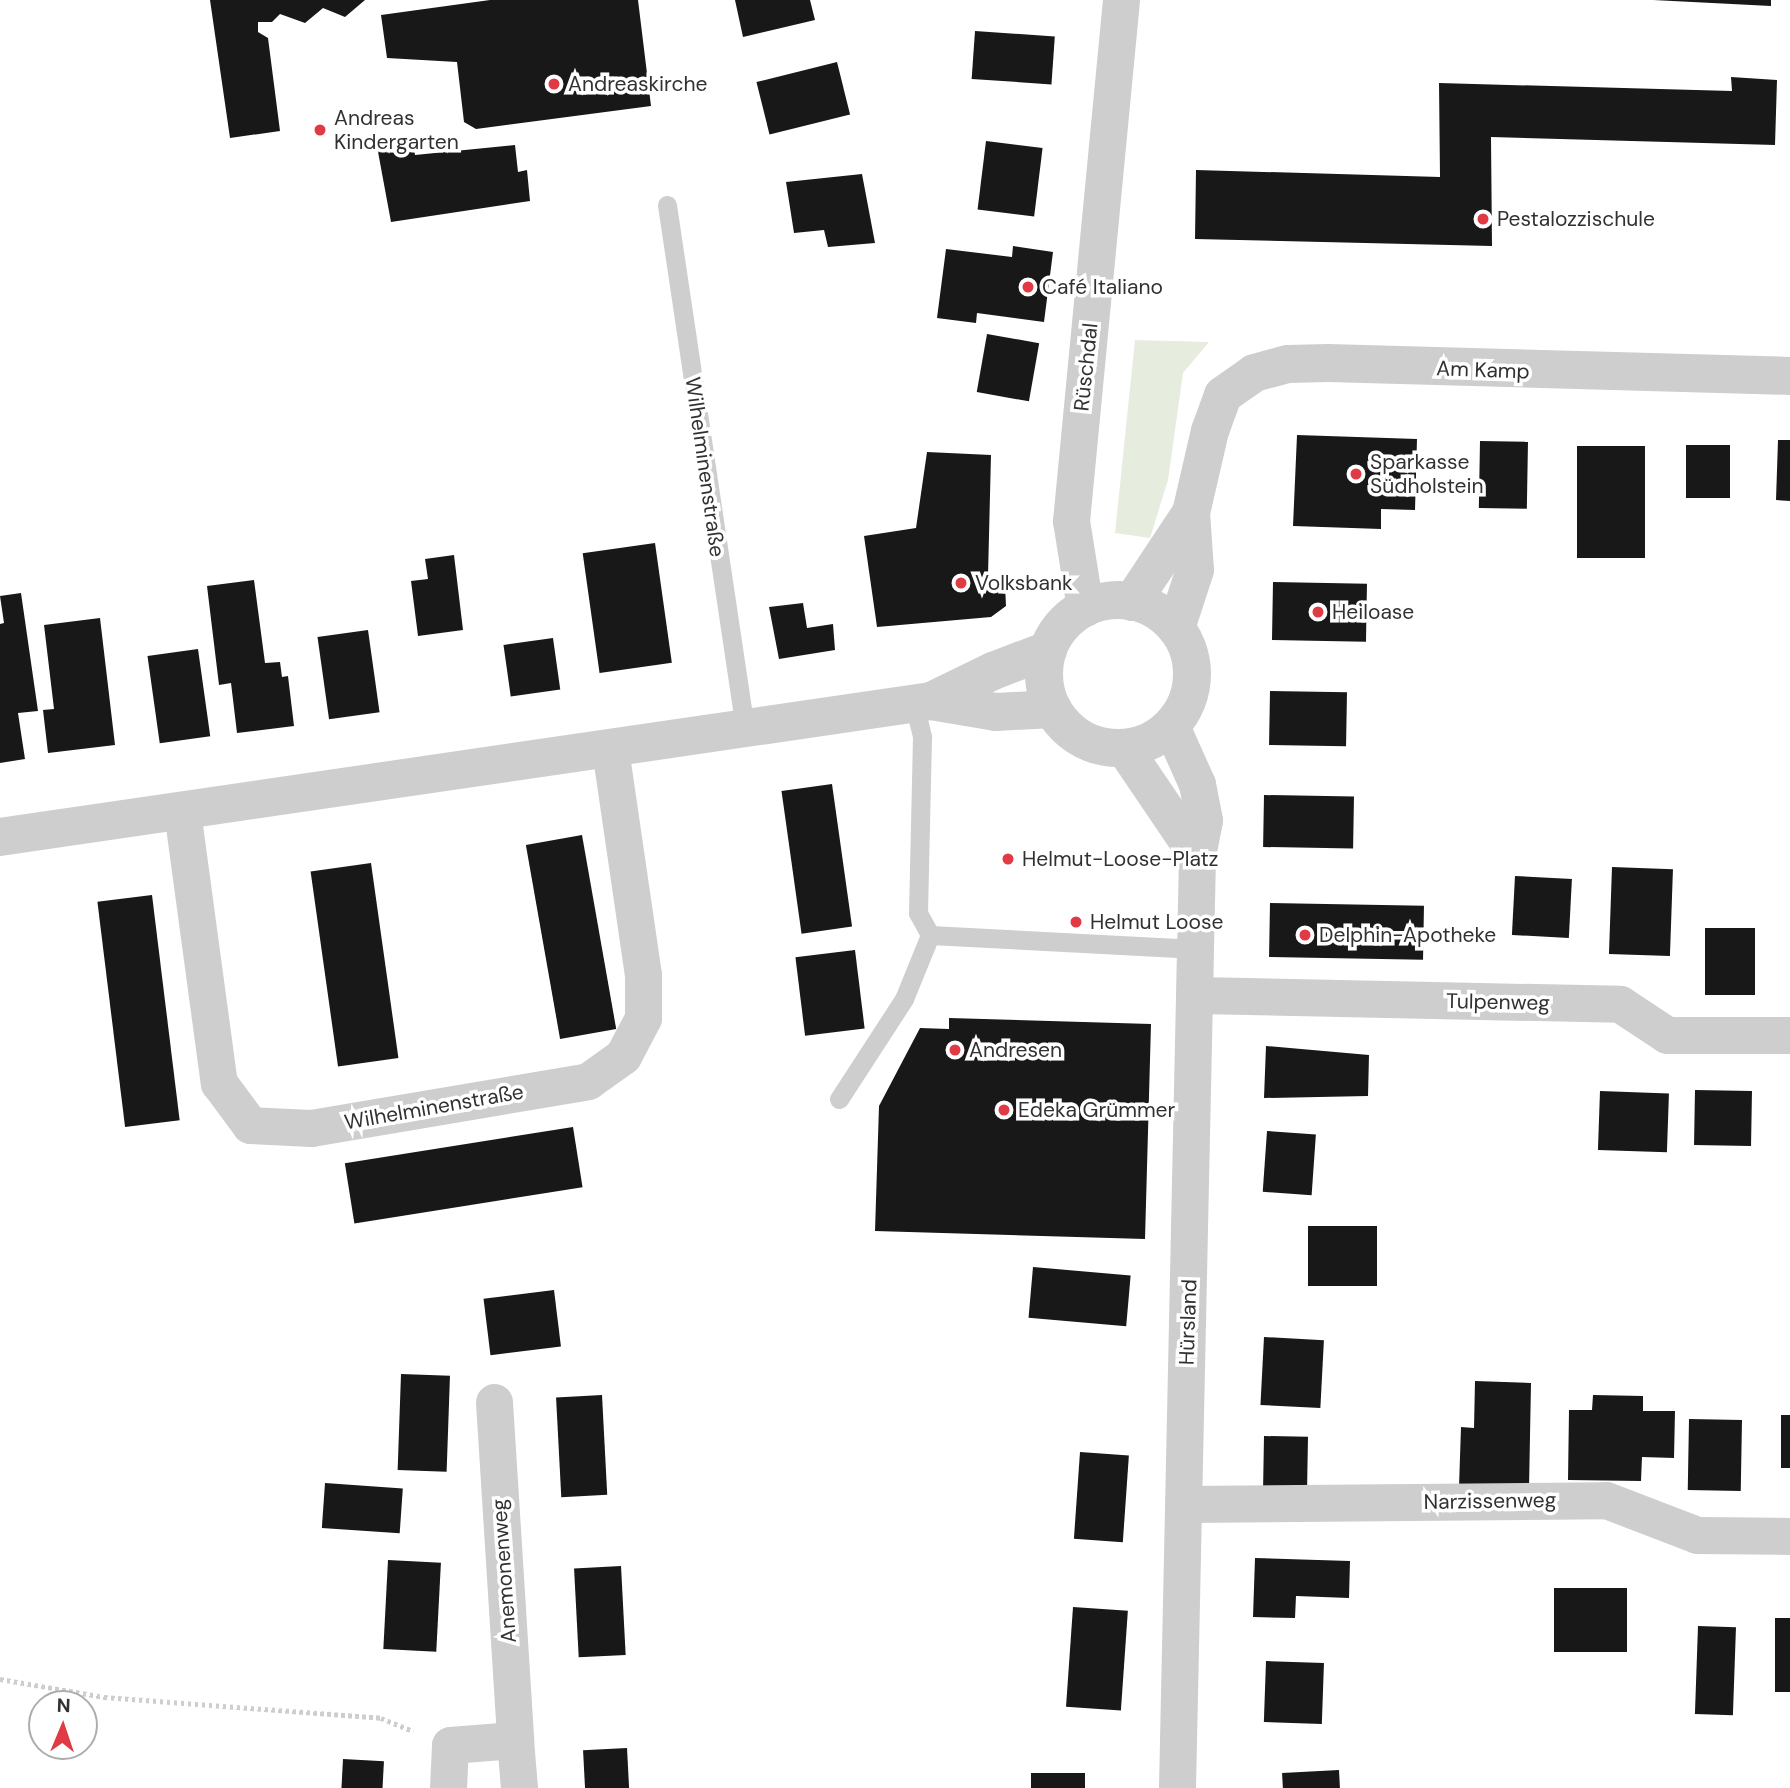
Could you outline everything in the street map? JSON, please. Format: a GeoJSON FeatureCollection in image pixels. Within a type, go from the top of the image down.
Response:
{"type":"FeatureCollection","features":[{"type":"Feature","properties":{"kind":"street","name":"Rüschdal"},"geometry":{"type":"LineString","coordinates":[[1084,608],[1070,521],[1121,0]]}},
{"type":"Feature","properties":{"kind":"street","name":"Am Kamp"},"geometry":{"type":"LineString","coordinates":[[1191,513],[1210,431],[1223,395],[1254,373],[1289,364],[1790,376]]}},
{"type":"Feature","properties":{"kind":"street"},"geometry":{"type":"LineString","coordinates":[[1132,602],[1191,513]]}},
{"type":"Feature","properties":{"kind":"street"},"geometry":{"type":"LineString","coordinates":[[1176,628],[1195,570],[1191,513]]}},
{"type":"Feature","properties":{"kind":"street"},"geometry":{"type":"LineString","coordinates":[[1108,601],[1132,602],[1164,616],[1176,628],[1188,651],[1192,677],[1189,696],[1171,726],[1149,741],[1124,748],[1083,739],[1053,709],[1046,690],[1048,650],[1056,633],[1084,608],[1108,601]]}},
{"type":"Feature","properties":{"kind":"street"},"geometry":{"type":"LineString","coordinates":[[0,837],[923,703],[1048,650]]}},
{"type":"Feature","properties":{"kind":"street"},"geometry":{"type":"LineString","coordinates":[[923,703],[996,712],[1053,709]]}},
{"type":"Feature","properties":{"kind":"street","name":"Hürsland"},"geometry":{"type":"LineString","coordinates":[[1171,726],[1197,784],[1204,820],[1197,856],[1197,995],[1177,1788]]}},
{"type":"Feature","properties":{"kind":"street"},"geometry":{"type":"LineString","coordinates":[[1124,748],[1197,856]]}},
{"type":"Feature","properties":{"kind":"street","name":"Wilhelminenstraße"},"geometry":{"type":"LineString","coordinates":[[183,811],[219,1083],[250,1125],[311,1128],[588,1081],[623,1056],[643,1018],[643,975],[610,749]]}},
{"type":"Feature","properties":{"kind":"street","name":"Tulpenweg"},"geometry":{"type":"LineString","coordinates":[[1197,995],[1620,1004],[1667,1035],[1790,1035]]}},
{"type":"Feature","properties":{"kind":"street","name":"Anemonenweg"},"geometry":{"type":"LineString","coordinates":[[494,1402],[519,1788]]}},
{"type":"Feature","properties":{"kind":"street","name":"Narzissenweg"},"geometry":{"type":"LineString","coordinates":[[1184,1504],[1606,1500],[1697,1535],[1790,1536]]}},
{"type":"Feature","properties":{"kind":"street"},"geometry":{"type":"LineString","coordinates":[[448,1788],[450,1745],[515,1740]]}},
{"type":"Feature","properties":{"kind":"lane","name":"Wilhelminenstraße"},"geometry":{"type":"LineString","coordinates":[[667,205],[745,729]]}},
{"type":"Feature","properties":{"kind":"lane"},"geometry":{"type":"LineString","coordinates":[[923,703],[918,913],[930,935]]}},
{"type":"Feature","properties":{"kind":"lane"},"geometry":{"type":"LineString","coordinates":[[930,935],[1197,949]]}},
{"type":"Feature","properties":{"kind":"lane"},"geometry":{"type":"LineString","coordinates":[[839,1100],[904,999],[930,935]]}},
{"type":"Feature","properties":{"kind":"path"},"geometry":{"type":"LineString","coordinates":[[0,1679],[104,1697],[382,1718],[450,1745]]}},
{"type":"Feature","properties":{"kind":"shaded area"},"geometry":{"type":"Polygon","coordinates":[[[1135,340],[1209,342],[1183,373],[1168,480],[1150,538],[1115,533],[1135,340]]]}},
{"type":"Feature","properties":{"kind":"building"},"geometry":{"type":"Polygon","coordinates":[[[210,0],[365,0],[345,17],[323,8],[305,23],[280,14],[272,22],[258,22],[258,32],[268,38],[280,131],[230,138],[210,0]]]}},
{"type":"Feature","properties":{"kind":"building","name":"Andreaskirche"},"geometry":{"type":"Polygon","coordinates":[[[490,0],[638,0],[651,106],[476,129],[464,122],[457,62],[387,58],[381,15],[490,0]]]}},
{"type":"Feature","properties":{"kind":"building"},"geometry":{"type":"Polygon","coordinates":[[[735,0],[810,0],[815,20],[743,37],[735,0]]]}},
{"type":"Feature","properties":{"kind":"building"},"geometry":{"type":"Polygon","coordinates":[[[1653,0],[1771,0],[1771,6],[1653,0]]]}},
{"type":"Feature","properties":{"kind":"building"},"geometry":{"type":"Polygon","coordinates":[[[975,31],[1055,37],[1051,84],[972,79],[975,31]]]}},
{"type":"Feature","properties":{"kind":"building"},"geometry":{"type":"Polygon","coordinates":[[[837,62],[850,114],[770,134],[756,82],[837,62]]]}},
{"type":"Feature","properties":{"kind":"building"},"geometry":{"type":"Polygon","coordinates":[[[1731,77],[1777,80],[1775,145],[1491,137],[1492,246],[1195,239],[1196,170],[1440,177],[1439,83],[1732,91],[1731,77]]]}},
{"type":"Feature","properties":{"kind":"building"},"geometry":{"type":"Polygon","coordinates":[[[412,136],[415,155],[515,145],[518,172],[527,170],[530,201],[391,222],[376,141],[412,136]]]}},
{"type":"Feature","properties":{"kind":"building"},"geometry":{"type":"Polygon","coordinates":[[[986,141],[1043,148],[1034,216],[978,209],[986,141]]]}},
{"type":"Feature","properties":{"kind":"building"},"geometry":{"type":"Polygon","coordinates":[[[862,174],[875,243],[828,247],[824,230],[794,233],[786,182],[862,174]]]}},
{"type":"Feature","properties":{"kind":"building"},"geometry":{"type":"Polygon","coordinates":[[[1013,246],[1053,252],[1044,322],[977,313],[976,323],[937,318],[946,249],[1012,257],[1013,246]]]}},
{"type":"Feature","properties":{"kind":"building"},"geometry":{"type":"Polygon","coordinates":[[[987,334],[1039,343],[1029,401],[977,392],[987,334]]]}},
{"type":"Feature","properties":{"kind":"building","name":"Sparkasse Südholstein"},"geometry":{"type":"Polygon","coordinates":[[[1297,435],[1417,439],[1415,510],[1381,509],[1381,529],[1293,526],[1297,435]]]}},
{"type":"Feature","properties":{"kind":"building"},"geometry":{"type":"Polygon","coordinates":[[[1778,440],[1790,440],[1790,501],[1776,500],[1778,440]]]}},
{"type":"Feature","properties":{"kind":"building"},"geometry":{"type":"Polygon","coordinates":[[[1480,441],[1528,442],[1527,509],[1479,508],[1480,441]]]}},
{"type":"Feature","properties":{"kind":"building"},"geometry":{"type":"Polygon","coordinates":[[[1686,445],[1730,445],[1730,498],[1686,498],[1686,445]]]}},
{"type":"Feature","properties":{"kind":"building"},"geometry":{"type":"Polygon","coordinates":[[[1577,446],[1645,446],[1645,558],[1577,558],[1577,446]]]}},
{"type":"Feature","properties":{"kind":"building"},"geometry":{"type":"Polygon","coordinates":[[[927,452],[991,455],[988,576],[1005,585],[1006,606],[991,617],[877,627],[864,536],[916,528],[927,452]]]}},
{"type":"Feature","properties":{"kind":"building"},"geometry":{"type":"Polygon","coordinates":[[[655,543],[672,663],[600,673],[583,553],[655,543]]]}},
{"type":"Feature","properties":{"kind":"building"},"geometry":{"type":"Polygon","coordinates":[[[454,555],[463,630],[418,636],[411,581],[428,579],[425,559],[454,555]]]}},
{"type":"Feature","properties":{"kind":"building"},"geometry":{"type":"Polygon","coordinates":[[[254,580],[265,663],[280,662],[282,677],[288,676],[294,726],[237,733],[231,683],[219,685],[207,586],[254,580]]]}},
{"type":"Feature","properties":{"kind":"building","name":"Heiloase"},"geometry":{"type":"Polygon","coordinates":[[[1273,582],[1367,584],[1366,642],[1272,640],[1273,582]]]}},
{"type":"Feature","properties":{"kind":"building"},"geometry":{"type":"Polygon","coordinates":[[[21,593],[38,711],[18,713],[25,759],[0,763],[0,624],[4,623],[0,596],[21,593]]]}},
{"type":"Feature","properties":{"kind":"building"},"geometry":{"type":"Polygon","coordinates":[[[803,603],[807,628],[833,624],[835,650],[779,659],[769,607],[803,603]]]}},
{"type":"Feature","properties":{"kind":"building"},"geometry":{"type":"Polygon","coordinates":[[[100,618],[115,745],[48,753],[43,710],[54,709],[44,625],[100,618]]]}},
{"type":"Feature","properties":{"kind":"building"},"geometry":{"type":"Polygon","coordinates":[[[368,630],[380,712],[329,719],[317,637],[368,630]]]}},
{"type":"Feature","properties":{"kind":"building"},"geometry":{"type":"Polygon","coordinates":[[[553,638],[560,689],[511,696],[503,645],[553,638]]]}},
{"type":"Feature","properties":{"kind":"building"},"geometry":{"type":"Polygon","coordinates":[[[198,649],[210,736],[160,743],[147,656],[198,649]]]}},
{"type":"Feature","properties":{"kind":"building"},"geometry":{"type":"Polygon","coordinates":[[[1270,691],[1347,692],[1346,746],[1269,745],[1270,691]]]}},
{"type":"Feature","properties":{"kind":"building"},"geometry":{"type":"Polygon","coordinates":[[[832,784],[852,927],[802,934],[781,791],[832,784]]]}},
{"type":"Feature","properties":{"kind":"building"},"geometry":{"type":"Polygon","coordinates":[[[1264,795],[1354,797],[1353,849],[1263,847],[1264,795]]]}},
{"type":"Feature","properties":{"kind":"building"},"geometry":{"type":"Polygon","coordinates":[[[582,835],[616,1029],[560,1039],[526,845],[582,835]]]}},
{"type":"Feature","properties":{"kind":"building"},"geometry":{"type":"Polygon","coordinates":[[[371,863],[398,1058],[338,1067],[311,871],[371,863]]]}},
{"type":"Feature","properties":{"kind":"building"},"geometry":{"type":"Polygon","coordinates":[[[1612,867],[1673,869],[1670,956],[1609,954],[1612,867]]]}},
{"type":"Feature","properties":{"kind":"building"},"geometry":{"type":"Polygon","coordinates":[[[1515,876],[1572,879],[1569,938],[1512,935],[1515,876]]]}},
{"type":"Feature","properties":{"kind":"building"},"geometry":{"type":"Polygon","coordinates":[[[152,895],[180,1120],[125,1127],[97,902],[152,895]]]}},
{"type":"Feature","properties":{"kind":"building"},"geometry":{"type":"Polygon","coordinates":[[[1270,903],[1424,906],[1423,960],[1269,957],[1270,903]]]}},
{"type":"Feature","properties":{"kind":"building"},"geometry":{"type":"Polygon","coordinates":[[[1705,928],[1755,928],[1755,995],[1705,995],[1705,928]]]}},
{"type":"Feature","properties":{"kind":"building"},"geometry":{"type":"Polygon","coordinates":[[[855,950],[865,1028],[805,1036],[795,957],[855,950]]]}},
{"type":"Feature","properties":{"kind":"building"},"geometry":{"type":"Polygon","coordinates":[[[949,1018],[1151,1024],[1145,1239],[875,1231],[879,1106],[920,1028],[949,1029],[949,1018]]]}},
{"type":"Feature","properties":{"kind":"building"},"geometry":{"type":"Polygon","coordinates":[[[1266,1046],[1369,1055],[1368,1096],[1264,1098],[1266,1046]]]}},
{"type":"Feature","properties":{"kind":"building"},"geometry":{"type":"Polygon","coordinates":[[[1695,1090],[1752,1091],[1751,1146],[1694,1145],[1695,1090]]]}},
{"type":"Feature","properties":{"kind":"building"},"geometry":{"type":"Polygon","coordinates":[[[1600,1091],[1669,1093],[1667,1152],[1598,1150],[1600,1091]]]}},
{"type":"Feature","properties":{"kind":"building"},"geometry":{"type":"Polygon","coordinates":[[[573,1127],[583,1187],[354,1223],[345,1163],[573,1127]]]}},
{"type":"Feature","properties":{"kind":"building"},"geometry":{"type":"Polygon","coordinates":[[[1267,1131],[1316,1134],[1312,1195],[1263,1192],[1267,1131]]]}},
{"type":"Feature","properties":{"kind":"building"},"geometry":{"type":"Polygon","coordinates":[[[1308,1226],[1377,1226],[1377,1286],[1308,1286],[1308,1226]]]}},
{"type":"Feature","properties":{"kind":"building"},"geometry":{"type":"Polygon","coordinates":[[[1033,1267],[1131,1276],[1126,1326],[1029,1318],[1033,1267]]]}},
{"type":"Feature","properties":{"kind":"building"},"geometry":{"type":"Polygon","coordinates":[[[554,1290],[561,1347],[490,1355],[484,1299],[554,1290]]]}},
{"type":"Feature","properties":{"kind":"building"},"geometry":{"type":"Polygon","coordinates":[[[1264,1337],[1324,1340],[1320,1408],[1260,1405],[1264,1337]]]}},
{"type":"Feature","properties":{"kind":"building"},"geometry":{"type":"Polygon","coordinates":[[[401,1374],[450,1376],[447,1472],[398,1470],[401,1374]]]}},
{"type":"Feature","properties":{"kind":"building"},"geometry":{"type":"Polygon","coordinates":[[[1475,1381],[1531,1383],[1529,1489],[1459,1487],[1461,1427],[1474,1428],[1475,1381]]]}},
{"type":"Feature","properties":{"kind":"building"},"geometry":{"type":"Polygon","coordinates":[[[602,1395],[607,1495],[561,1497],[556,1397],[602,1395]]]}},
{"type":"Feature","properties":{"kind":"building"},"geometry":{"type":"Polygon","coordinates":[[[1593,1395],[1643,1396],[1643,1411],[1675,1411],[1674,1458],[1642,1457],[1641,1481],[1568,1480],[1569,1410],[1592,1410],[1593,1395]]]}},
{"type":"Feature","properties":{"kind":"building"},"geometry":{"type":"Polygon","coordinates":[[[1781,1415],[1790,1415],[1790,1468],[1781,1468],[1781,1415]]]}},
{"type":"Feature","properties":{"kind":"building"},"geometry":{"type":"Polygon","coordinates":[[[1689,1419],[1742,1420],[1741,1491],[1688,1490],[1689,1419]]]}},
{"type":"Feature","properties":{"kind":"building"},"geometry":{"type":"Polygon","coordinates":[[[1264,1436],[1308,1437],[1307,1491],[1263,1490],[1264,1436]]]}},
{"type":"Feature","properties":{"kind":"building"},"geometry":{"type":"Polygon","coordinates":[[[1080,1452],[1129,1455],[1123,1542],[1074,1539],[1080,1452]]]}},
{"type":"Feature","properties":{"kind":"building"},"geometry":{"type":"Polygon","coordinates":[[[325,1483],[403,1488],[400,1533],[322,1528],[325,1483]]]}},
{"type":"Feature","properties":{"kind":"building"},"geometry":{"type":"Polygon","coordinates":[[[1255,1558],[1350,1561],[1349,1598],[1296,1596],[1295,1618],[1253,1617],[1255,1558]]]}},
{"type":"Feature","properties":{"kind":"building"},"geometry":{"type":"Polygon","coordinates":[[[388,1560],[441,1563],[436,1652],[383,1649],[388,1560]]]}},
{"type":"Feature","properties":{"kind":"building"},"geometry":{"type":"Polygon","coordinates":[[[621,1566],[626,1655],[579,1657],[574,1568],[621,1566]]]}},
{"type":"Feature","properties":{"kind":"building"},"geometry":{"type":"Polygon","coordinates":[[[1554,1588],[1627,1588],[1627,1652],[1554,1652],[1554,1588]]]}},
{"type":"Feature","properties":{"kind":"building"},"geometry":{"type":"Polygon","coordinates":[[[1073,1607],[1128,1611],[1121,1711],[1066,1707],[1073,1607]]]}},
{"type":"Feature","properties":{"kind":"building"},"geometry":{"type":"Polygon","coordinates":[[[1775,1618],[1790,1618],[1790,1692],[1775,1692],[1775,1618]]]}},
{"type":"Feature","properties":{"kind":"building"},"geometry":{"type":"Polygon","coordinates":[[[1698,1626],[1736,1627],[1733,1715],[1695,1714],[1698,1626]]]}},
{"type":"Feature","properties":{"kind":"building"},"geometry":{"type":"Polygon","coordinates":[[[1266,1661],[1324,1663],[1322,1724],[1264,1722],[1266,1661]]]}},
{"type":"Feature","properties":{"kind":"building"},"geometry":{"type":"Polygon","coordinates":[[[627,1748],[629,1788],[585,1788],[583,1750],[627,1748]]]}},
{"type":"Feature","properties":{"kind":"building"},"geometry":{"type":"Polygon","coordinates":[[[343,1759],[384,1761],[383,1788],[341,1788],[343,1759]]]}},
{"type":"Feature","properties":{"kind":"building"},"geometry":{"type":"Polygon","coordinates":[[[1339,1770],[1340,1788],[1283,1788],[1282,1773],[1339,1770]]]}},
{"type":"Feature","properties":{"kind":"building"},"geometry":{"type":"Polygon","coordinates":[[[1031,1773],[1085,1773],[1085,1788],[1031,1788],[1031,1773]]]}},
{"type":"Feature","properties":{"kind":"place","name":"Andreaskirche"},"geometry":{"type":"Point","coordinates":[554,84]}},
{"type":"Feature","properties":{"kind":"place","name":"Andreas Kindergarten"},"geometry":{"type":"Point","coordinates":[320,130]}},
{"type":"Feature","properties":{"kind":"place","name":"Pestalozzischule"},"geometry":{"type":"Point","coordinates":[1483,219]}},
{"type":"Feature","properties":{"kind":"place","name":"Café Italiano"},"geometry":{"type":"Point","coordinates":[1028,287]}},
{"type":"Feature","properties":{"kind":"place","name":"Sparkasse Südholstein"},"geometry":{"type":"Point","coordinates":[1356,474]}},
{"type":"Feature","properties":{"kind":"place","name":"Volksbank"},"geometry":{"type":"Point","coordinates":[961,583]}},
{"type":"Feature","properties":{"kind":"place","name":"Heiloase"},"geometry":{"type":"Point","coordinates":[1318,612]}},
{"type":"Feature","properties":{"kind":"place","name":"Helmut-Loose-Platz"},"geometry":{"type":"Point","coordinates":[1008,859]}},
{"type":"Feature","properties":{"kind":"place","name":"Helmut Loose"},"geometry":{"type":"Point","coordinates":[1076,922]}},
{"type":"Feature","properties":{"kind":"place","name":"Delphin-Apotheke"},"geometry":{"type":"Point","coordinates":[1305,935]}},
{"type":"Feature","properties":{"kind":"place","name":"Andresen"},"geometry":{"type":"Point","coordinates":[955,1050]}},
{"type":"Feature","properties":{"kind":"place","name":"Edeka Grümmer"},"geometry":{"type":"Point","coordinates":[1004,1110]}}]}
